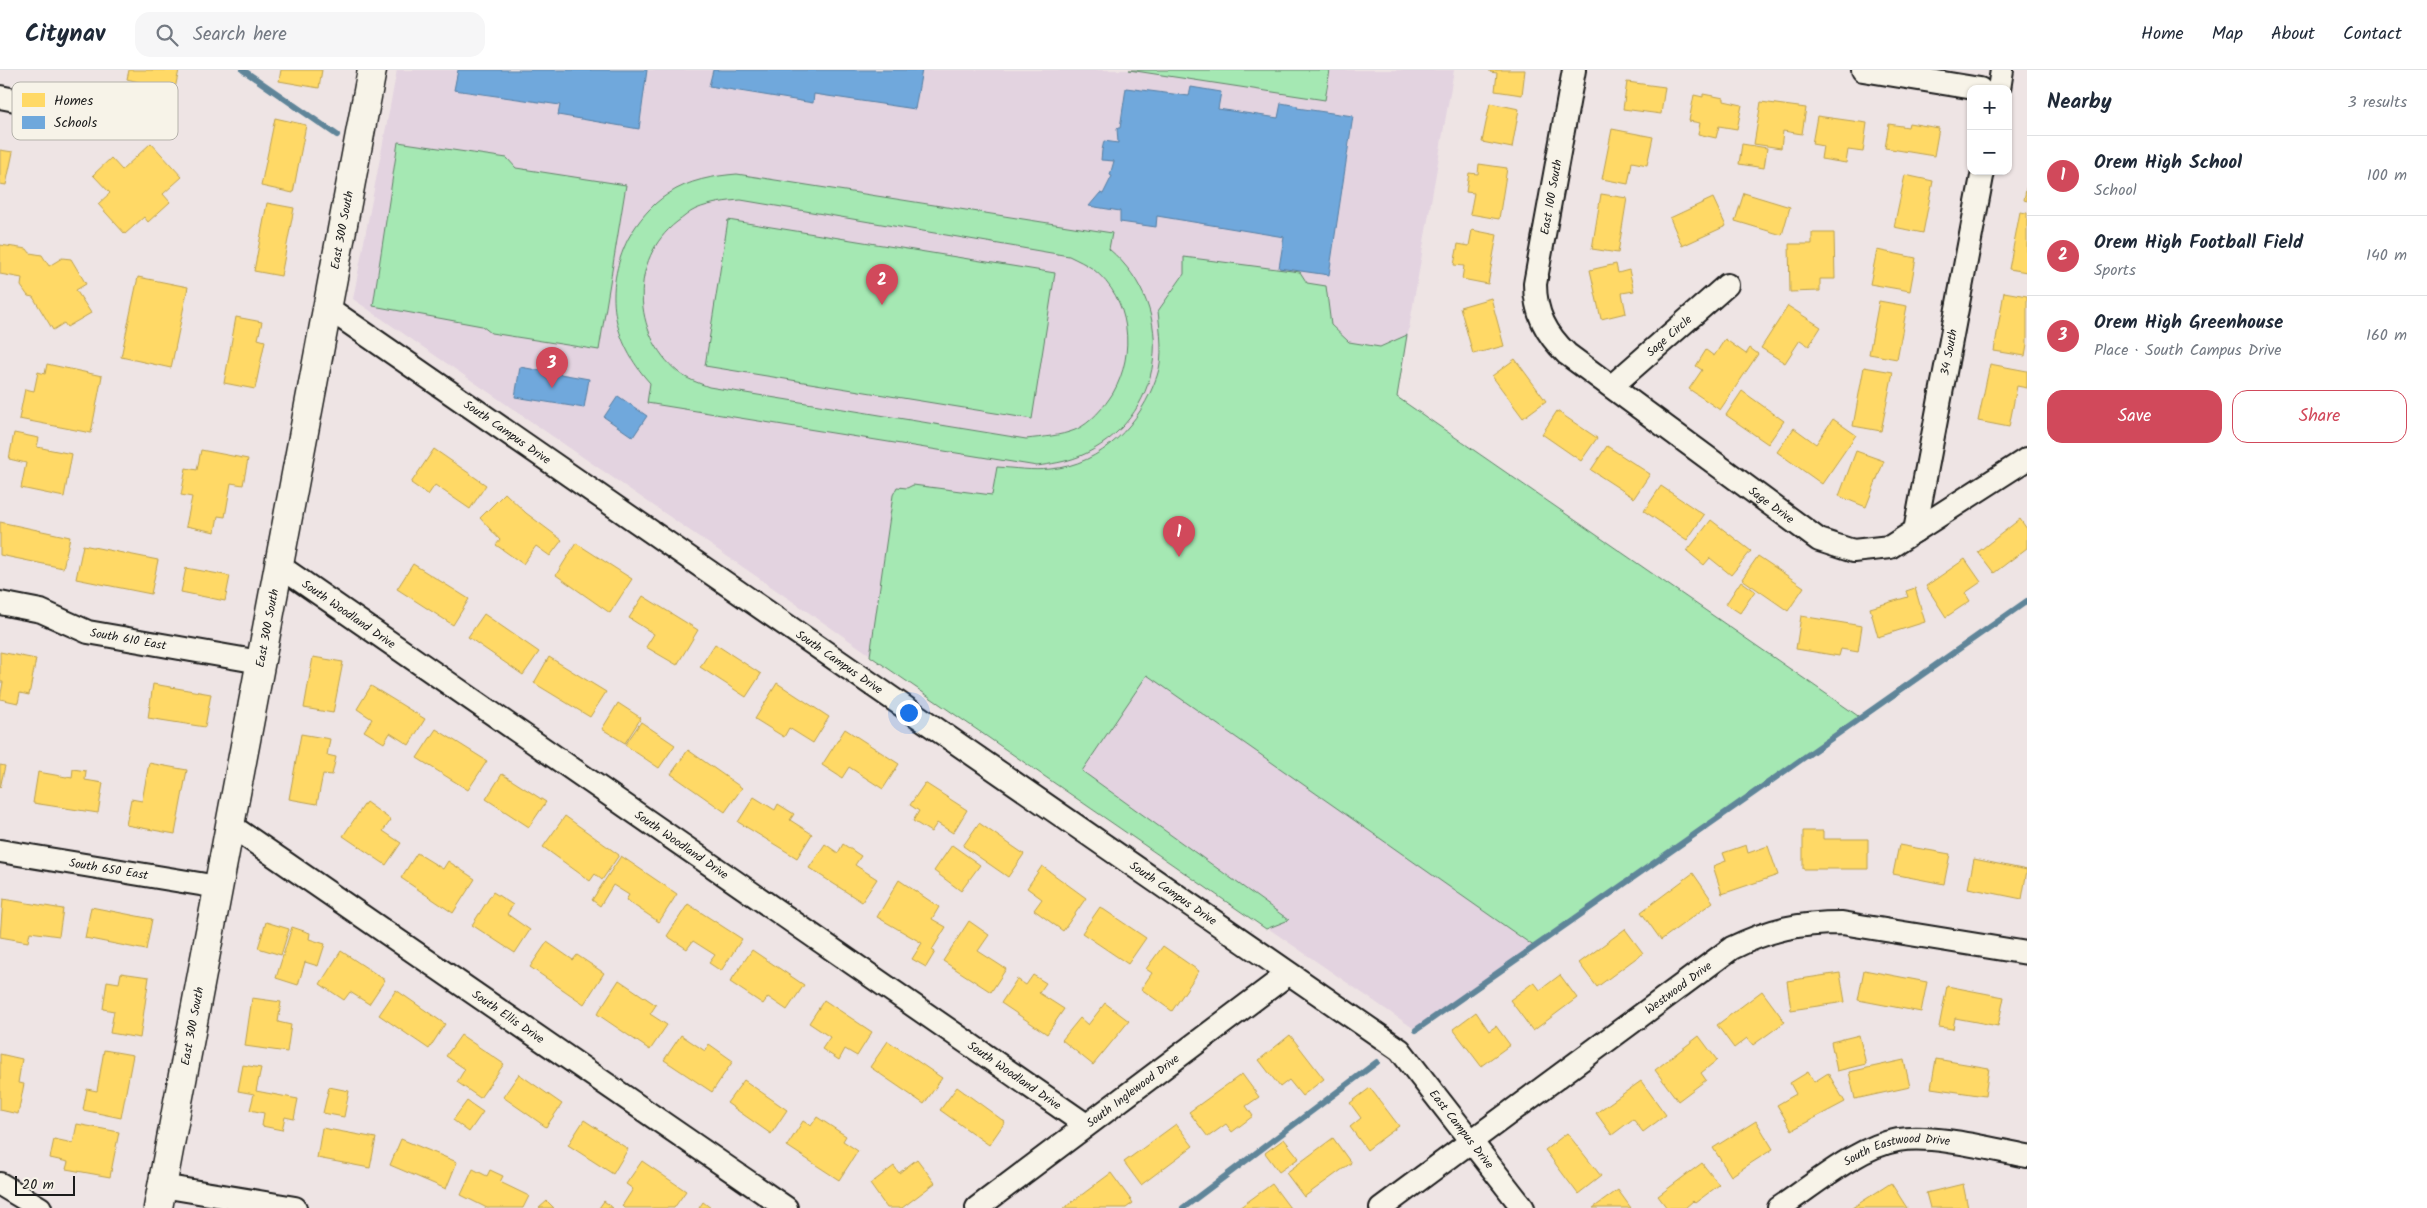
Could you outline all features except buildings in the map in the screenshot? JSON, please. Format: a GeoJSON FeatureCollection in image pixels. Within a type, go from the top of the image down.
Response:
{"type":"FeatureCollection","features":[{"type":"Feature","properties":{"kind":"street","name":"East 300 South"},"geometry":{"type":"LineString","coordinates":[[160,1197],[372,70]]}},
{"type":"Feature","properties":{"kind":"street","name":"East 100 South"},"geometry":{"type":"LineString","coordinates":[[1542,323],[1535,300],[1535,284],[1574,70]]}},
{"type":"Feature","properties":{"kind":"street"},"geometry":{"type":"LineString","coordinates":[[1863,70],[1967,87]]}},
{"type":"Feature","properties":{"kind":"street"},"geometry":{"type":"LineString","coordinates":[[2000,85],[2002,70]]}},
{"type":"Feature","properties":{"kind":"street","name":"34 South"},"geometry":{"type":"LineString","coordinates":[[1915,531],[1982,175]]}},
{"type":"Feature","properties":{"kind":"street","name":"Sage Circle"},"geometry":{"type":"LineString","coordinates":[[1612,386],[1727,286]]}},
{"type":"Feature","properties":{"kind":"street","name":"South Campus Drive"},"geometry":{"type":"LineString","coordinates":[[328,308],[1400,1050]]}},
{"type":"Feature","properties":{"kind":"street","name":"Sage Drive"},"geometry":{"type":"LineString","coordinates":[[1542,323],[1556,343],[1567,354],[1818,540],[1853,551],[1872,551],[1890,547],[2027,459]]}},
{"type":"Feature","properties":{"kind":"street","name":"South Woodland Drive"},"geometry":{"type":"LineString","coordinates":[[278,565],[1086,1125]]}},
{"type":"Feature","properties":{"kind":"street","name":"South 610 East"},"geometry":{"type":"LineString","coordinates":[[0,603],[41,611],[88,632],[260,662]]}},
{"type":"Feature","properties":{"kind":"street","name":"South Ellis Drive"},"geometry":{"type":"LineString","coordinates":[[230,825],[786,1208]]}},
{"type":"Feature","properties":{"kind":"street","name":"South 650 East"},"geometry":{"type":"LineString","coordinates":[[0,851],[218,887]]}},
{"type":"Feature","properties":{"kind":"street","name":"Westwood Drive"},"geometry":{"type":"LineString","coordinates":[[1381,1208],[1732,948],[1758,936],[1786,927],[1814,923],[1842,923],[2027,953]]}},
{"type":"Feature","properties":{"kind":"street","name":"South Inglewood Drive"},"geometry":{"type":"LineString","coordinates":[[977,1208],[1288,974]]}},
{"type":"Feature","properties":{"kind":"street","name":"East Campus Drive"},"geometry":{"type":"LineString","coordinates":[[1400,1050],[1522,1208]]}},
{"type":"Feature","properties":{"kind":"street","name":"South Eastwood Drive"},"geometry":{"type":"LineString","coordinates":[[1779,1208],[1852,1158],[1874,1147],[1898,1140],[1922,1138],[2027,1156]]}},
{"type":"Feature","properties":{"kind":"street"},"geometry":{"type":"LineString","coordinates":[[0,1184],[40,1208]]}},
{"type":"Feature","properties":{"kind":"street"},"geometry":{"type":"LineString","coordinates":[[160,1197],[295,1208]]}},
{"type":"Feature","properties":{"kind":"shaded area"},"geometry":{"type":"Polygon","coordinates":[[[397,70],[1454,70],[1397,397],[1861,718],[1416,1030],[353,299],[397,70]]]}},
{"type":"Feature","properties":{"kind":"green space"},"geometry":{"type":"Polygon","coordinates":[[[1129,70],[1330,70],[1325,100],[1129,70]]]}},
{"type":"Feature","properties":{"kind":"green space"},"geometry":{"type":"Polygon","coordinates":[[[398,142],[507,158],[516,168],[626,185],[599,350],[491,333],[482,326],[373,306],[398,142]]]}},
{"type":"Feature","properties":{"kind":"green space"},"geometry":{"type":"Polygon","coordinates":[[[737,174],[1112,233],[1109,249],[1132,274],[1146,302],[1154,332],[1153,362],[1145,391],[1130,418],[1108,440],[1078,457],[1063,462],[1037,466],[647,403],[650,383],[637,367],[627,350],[615,314],[614,296],[620,258],[636,226],[645,214],[662,198],[676,189],[693,182],[737,174]],[[735,200],[693,210],[677,222],[661,238],[650,256],[644,276],[642,297],[645,318],[652,338],[663,356],[678,372],[693,381],[709,387],[1026,439],[1063,434],[1086,424],[1113,393],[1125,361],[1126,327],[1115,295],[1106,281],[1093,269],[1069,256],[735,200]]]}},
{"type":"Feature","properties":{"kind":"green space"},"geometry":{"type":"Polygon","coordinates":[[[728,220],[1055,273],[1032,419],[705,366],[728,220]]]}},
{"type":"Feature","properties":{"kind":"green space"},"geometry":{"type":"Polygon","coordinates":[[[1184,257],[1300,272],[1307,283],[1326,286],[1331,325],[1349,342],[1380,347],[1407,335],[1397,397],[1861,718],[1535,947],[1147,675],[1082,771],[1289,920],[1266,929],[870,656],[893,495],[897,487],[907,488],[913,485],[992,495],[997,467],[1037,470],[1069,466],[1102,450],[1117,439],[1141,410],[1157,376],[1161,352],[1158,311],[1184,274],[1184,257]]]}},
{"type":"Feature","properties":{"kind":"waterway"},"geometry":{"type":"LineString","coordinates":[[243,70],[337,135]]}},
{"type":"Feature","properties":{"kind":"waterway"},"geometry":{"type":"LineString","coordinates":[[1416,1030],[2027,601]]}},
{"type":"Feature","properties":{"kind":"waterway"},"geometry":{"type":"LineString","coordinates":[[1183,1208],[1377,1062]]}},
{"type":"Feature","properties":{"kind":"place","name":"Orem High Football Field"},"geometry":{"type":"Point","coordinates":[882,305]}},
{"type":"Feature","properties":{"kind":"place","name":"Orem High Greenhouse"},"geometry":{"type":"Point","coordinates":[552,388]}},
{"type":"Feature","properties":{"kind":"place","name":"Orem High School"},"geometry":{"type":"Point","coordinates":[1179,557]}}]}
